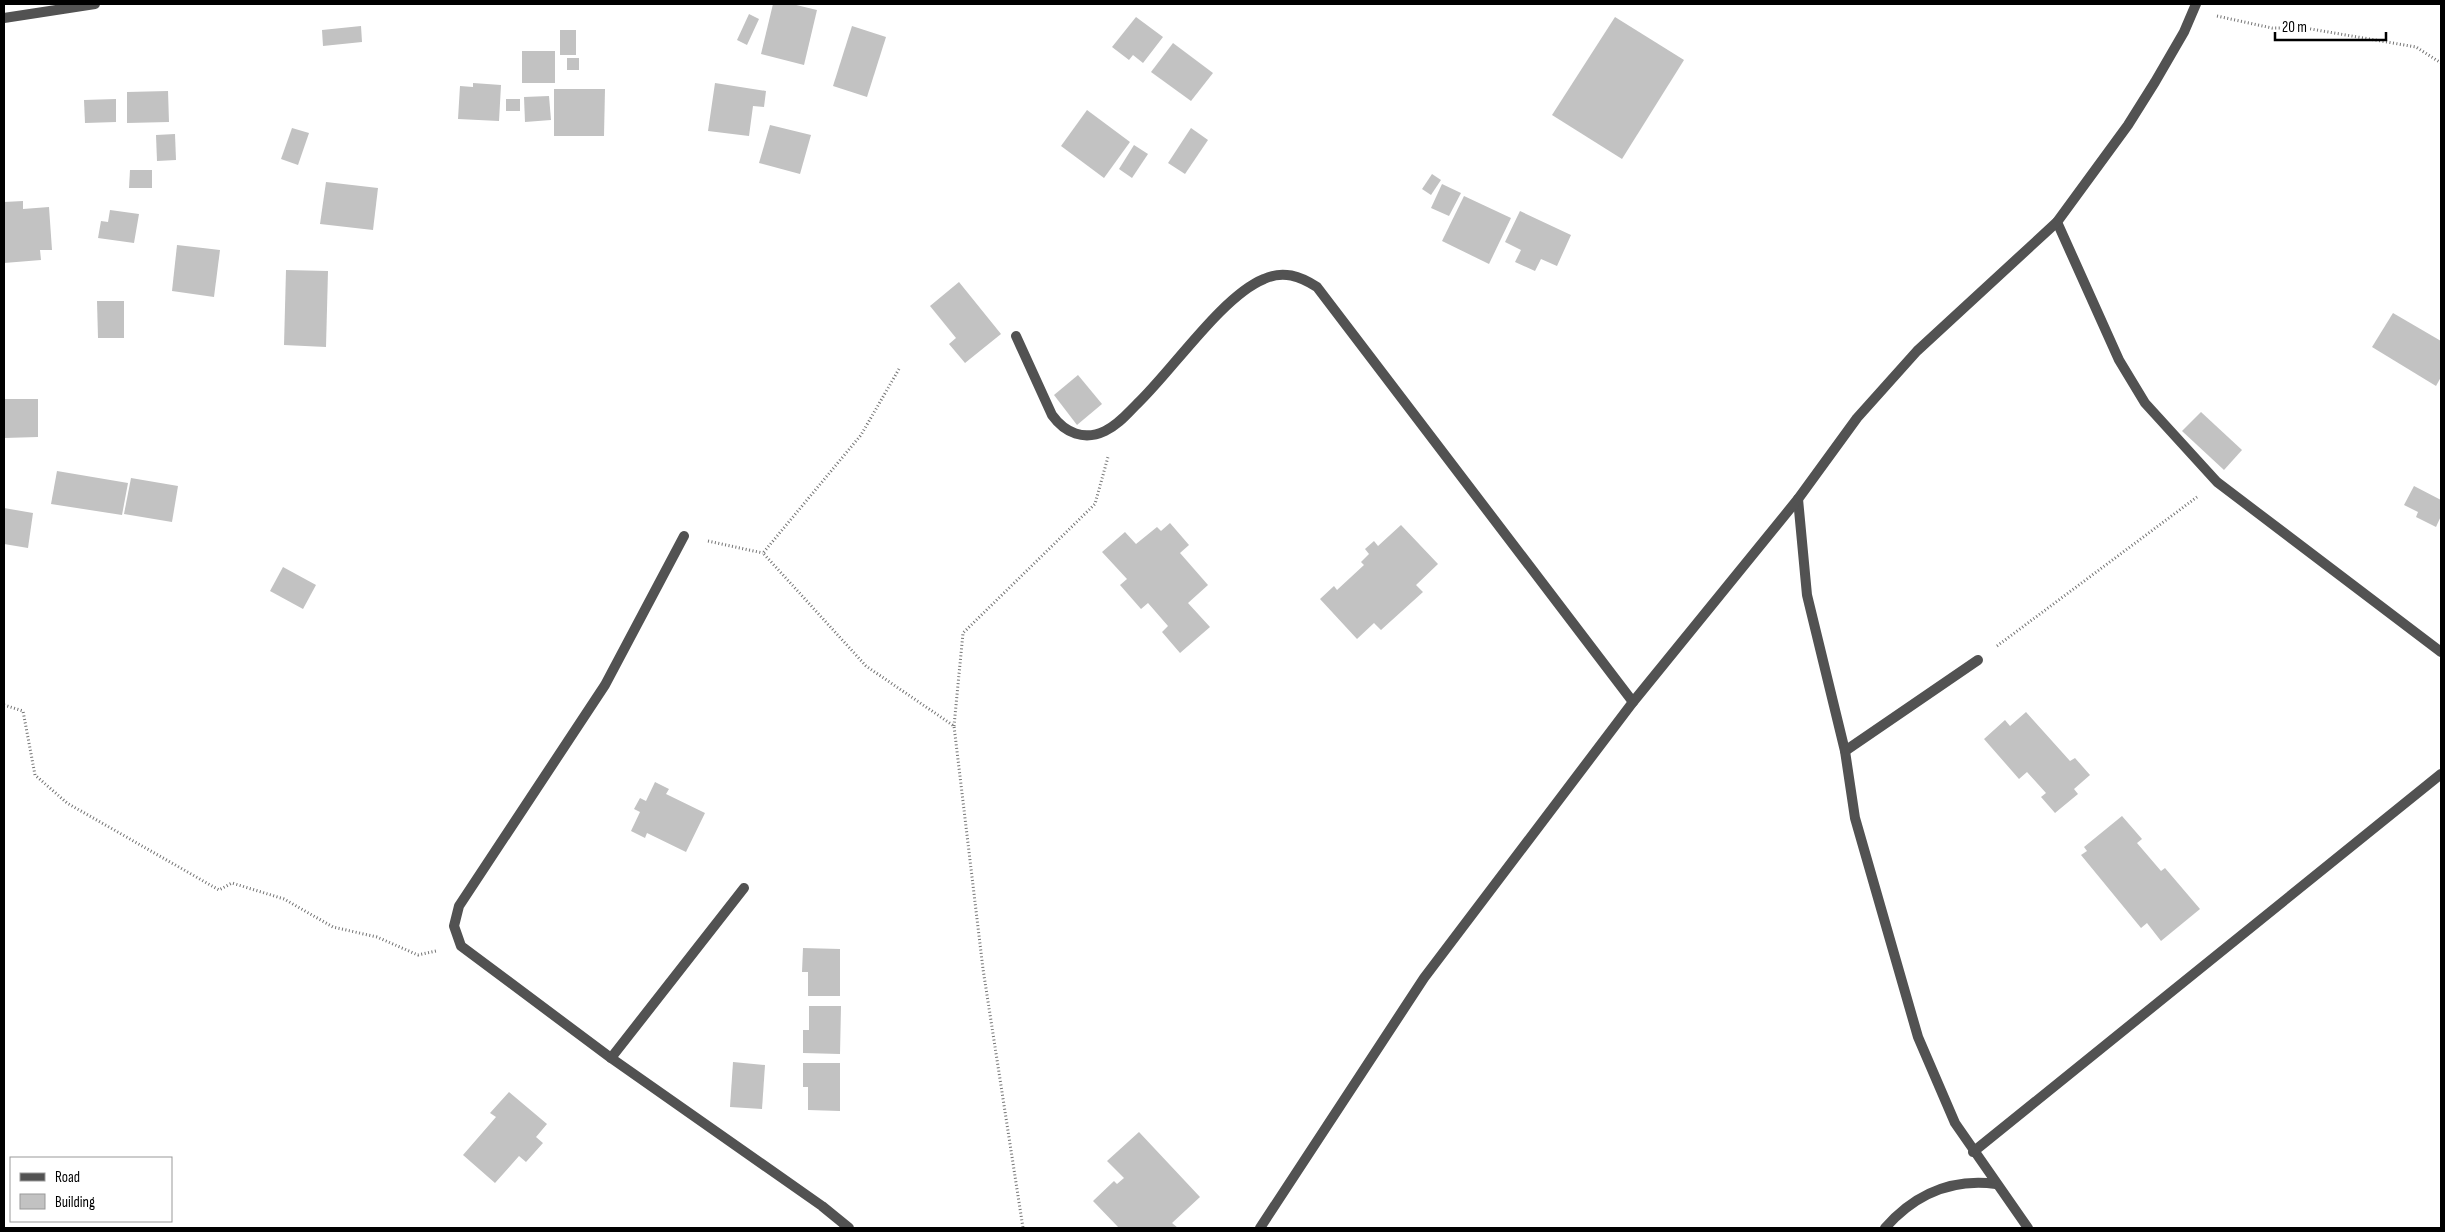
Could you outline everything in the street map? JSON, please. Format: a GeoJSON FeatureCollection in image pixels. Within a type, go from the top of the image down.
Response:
{"type":"FeatureCollection","features":[{"type":"Feature","properties":{"kind":"street"},"geometry":{"type":"LineString","coordinates":[[4,18],[95,4]]}},
{"type":"Feature","properties":{"kind":"street"},"geometry":{"type":"LineString","coordinates":[[1260,1228],[1424,978],[1633,702],[1798,499],[1857,418],[1917,351],[2057,222],[2132,118],[2184,32],[2194,8]]}},
{"type":"Feature","properties":{"kind":"street"},"geometry":{"type":"LineString","coordinates":[[2057,222],[2119,360],[2145,403],[2217,482],[2441,652]]}},
{"type":"Feature","properties":{"kind":"street"},"geometry":{"type":"LineString","coordinates":[[1016,336],[1052,415],[1060,426],[1072,433],[1086,436],[1104,431],[1117,423],[1156,386],[1224,308],[1249,287],[1277,275],[1288,274],[1304,278],[1317,287],[1633,702]]}},
{"type":"Feature","properties":{"kind":"street"},"geometry":{"type":"LineString","coordinates":[[1798,499],[1807,595],[1845,751],[1856,818],[1918,1037],[1955,1123],[1973,1152],[2028,1228]]}},
{"type":"Feature","properties":{"kind":"street"},"geometry":{"type":"LineString","coordinates":[[684,536],[606,685],[459,906],[454,926],[461,946],[611,1058],[822,1206],[849,1228]]}},
{"type":"Feature","properties":{"kind":"street"},"geometry":{"type":"LineString","coordinates":[[1845,751],[1978,660]]}},
{"type":"Feature","properties":{"kind":"street"},"geometry":{"type":"LineString","coordinates":[[1973,1152],[2441,774]]}},
{"type":"Feature","properties":{"kind":"street"},"geometry":{"type":"LineString","coordinates":[[611,1058],[744,888]]}},
{"type":"Feature","properties":{"kind":"street"},"geometry":{"type":"LineString","coordinates":[[1885,1228],[1894,1218],[1924,1195],[1955,1184],[1977,1182],[1996,1184]]}},
{"type":"Feature","properties":{"kind":"path"},"geometry":{"type":"LineString","coordinates":[[2194,8],[2272,28],[2305,28],[2416,47],[2441,63]]}},
{"type":"Feature","properties":{"kind":"path"},"geometry":{"type":"LineString","coordinates":[[763,553],[861,435],[899,369]]}},
{"type":"Feature","properties":{"kind":"path"},"geometry":{"type":"LineString","coordinates":[[1023,1228],[983,968],[954,726],[963,634],[1095,504],[1117,423]]}},
{"type":"Feature","properties":{"kind":"path"},"geometry":{"type":"LineString","coordinates":[[1978,660],[2217,482]]}},
{"type":"Feature","properties":{"kind":"path"},"geometry":{"type":"LineString","coordinates":[[684,536],[763,553],[866,666],[954,726]]}},
{"type":"Feature","properties":{"kind":"path"},"geometry":{"type":"LineString","coordinates":[[4,705],[23,711],[35,775],[67,803],[219,890],[232,883],[284,899],[332,927],[377,937],[418,955],[461,946]]}},
{"type":"Feature","properties":{"kind":"building"},"geometry":{"type":"Polygon","coordinates":[[[773,4],[792,4],[817,10],[804,65],[761,54],[773,4]]]}},
{"type":"Feature","properties":{"kind":"building"},"geometry":{"type":"Polygon","coordinates":[[[749,14],[759,19],[747,45],[737,40],[749,14]]]}},
{"type":"Feature","properties":{"kind":"building"},"geometry":{"type":"Polygon","coordinates":[[[1136,17],[1163,37],[1143,63],[1133,55],[1129,60],[1112,47],[1136,17]]]}},
{"type":"Feature","properties":{"kind":"building"},"geometry":{"type":"Polygon","coordinates":[[[1615,17],[1684,60],[1622,159],[1552,115],[1615,17]]]}},
{"type":"Feature","properties":{"kind":"building"},"geometry":{"type":"Polygon","coordinates":[[[361,26],[362,42],[323,46],[322,30],[361,26]]]}},
{"type":"Feature","properties":{"kind":"building"},"geometry":{"type":"Polygon","coordinates":[[[852,26],[886,37],[867,97],[833,86],[852,26]]]}},
{"type":"Feature","properties":{"kind":"building"},"geometry":{"type":"Polygon","coordinates":[[[560,30],[576,30],[576,55],[560,55],[560,30]]]}},
{"type":"Feature","properties":{"kind":"building"},"geometry":{"type":"Polygon","coordinates":[[[1173,43],[1213,73],[1191,101],[1151,72],[1173,43]]]}},
{"type":"Feature","properties":{"kind":"building"},"geometry":{"type":"Polygon","coordinates":[[[522,51],[555,51],[555,83],[522,83],[522,51]]]}},
{"type":"Feature","properties":{"kind":"building"},"geometry":{"type":"Polygon","coordinates":[[[567,58],[579,58],[579,70],[567,70],[567,58]]]}},
{"type":"Feature","properties":{"kind":"building"},"geometry":{"type":"Polygon","coordinates":[[[473,83],[501,85],[499,121],[458,119],[460,86],[473,87],[473,83]]]}},
{"type":"Feature","properties":{"kind":"building"},"geometry":{"type":"Polygon","coordinates":[[[715,83],[766,91],[764,107],[753,106],[749,136],[708,131],[715,83]]]}},
{"type":"Feature","properties":{"kind":"building"},"geometry":{"type":"Polygon","coordinates":[[[554,89],[605,89],[604,136],[554,136],[554,89]]]}},
{"type":"Feature","properties":{"kind":"building"},"geometry":{"type":"Polygon","coordinates":[[[168,91],[169,122],[127,123],[127,92],[168,91]]]}},
{"type":"Feature","properties":{"kind":"building"},"geometry":{"type":"Polygon","coordinates":[[[549,96],[551,120],[525,122],[524,97],[549,96]]]}},
{"type":"Feature","properties":{"kind":"building"},"geometry":{"type":"Polygon","coordinates":[[[116,99],[116,122],[85,123],[84,100],[116,99]]]}},
{"type":"Feature","properties":{"kind":"building"},"geometry":{"type":"Polygon","coordinates":[[[506,99],[520,99],[520,111],[506,111],[506,99]]]}},
{"type":"Feature","properties":{"kind":"building"},"geometry":{"type":"Polygon","coordinates":[[[1087,110],[1130,142],[1104,178],[1061,146],[1087,110]]]}},
{"type":"Feature","properties":{"kind":"building"},"geometry":{"type":"Polygon","coordinates":[[[770,125],[811,135],[800,174],[759,163],[770,125]]]}},
{"type":"Feature","properties":{"kind":"building"},"geometry":{"type":"Polygon","coordinates":[[[292,128],[309,133],[298,165],[281,159],[292,128]]]}},
{"type":"Feature","properties":{"kind":"building"},"geometry":{"type":"Polygon","coordinates":[[[1191,128],[1208,140],[1185,174],[1168,163],[1191,128]]]}},
{"type":"Feature","properties":{"kind":"building"},"geometry":{"type":"Polygon","coordinates":[[[175,134],[176,160],[157,161],[156,135],[175,134]]]}},
{"type":"Feature","properties":{"kind":"building"},"geometry":{"type":"Polygon","coordinates":[[[1134,145],[1148,154],[1132,178],[1119,169],[1134,145]]]}},
{"type":"Feature","properties":{"kind":"building"},"geometry":{"type":"Polygon","coordinates":[[[130,170],[152,170],[152,188],[129,188],[130,170]]]}},
{"type":"Feature","properties":{"kind":"building"},"geometry":{"type":"Polygon","coordinates":[[[1432,174],[1441,180],[1431,195],[1422,189],[1432,174]]]}},
{"type":"Feature","properties":{"kind":"building"},"geometry":{"type":"Polygon","coordinates":[[[326,182],[378,188],[373,230],[320,224],[326,182]]]}},
{"type":"Feature","properties":{"kind":"building"},"geometry":{"type":"Polygon","coordinates":[[[1442,184],[1461,193],[1449,216],[1431,208],[1442,184]]]}},
{"type":"Feature","properties":{"kind":"building"},"geometry":{"type":"Polygon","coordinates":[[[1464,196],[1511,218],[1489,264],[1442,241],[1464,196]]]}},
{"type":"Feature","properties":{"kind":"building"},"geometry":{"type":"Polygon","coordinates":[[[23,201],[23,209],[49,207],[52,250],[40,250],[41,260],[4,263],[4,202],[23,201]]]}},
{"type":"Feature","properties":{"kind":"building"},"geometry":{"type":"Polygon","coordinates":[[[110,210],[139,214],[134,243],[98,238],[101,221],[108,222],[110,210]]]}},
{"type":"Feature","properties":{"kind":"building"},"geometry":{"type":"Polygon","coordinates":[[[1520,211],[1571,235],[1557,266],[1541,259],[1535,271],[1515,262],[1521,250],[1505,242],[1520,211]]]}},
{"type":"Feature","properties":{"kind":"building"},"geometry":{"type":"Polygon","coordinates":[[[177,245],[220,250],[214,297],[172,291],[177,245]]]}},
{"type":"Feature","properties":{"kind":"building"},"geometry":{"type":"Polygon","coordinates":[[[286,270],[328,271],[326,347],[284,345],[286,270]]]}},
{"type":"Feature","properties":{"kind":"building"},"geometry":{"type":"Polygon","coordinates":[[[959,282],[1001,334],[965,363],[949,344],[956,338],[930,306],[959,282]]]}},
{"type":"Feature","properties":{"kind":"building"},"geometry":{"type":"Polygon","coordinates":[[[97,301],[124,301],[124,338],[98,338],[97,301]]]}},
{"type":"Feature","properties":{"kind":"building"},"geometry":{"type":"Polygon","coordinates":[[[2393,313],[2441,341],[2441,377],[2436,386],[2372,347],[2393,313]]]}},
{"type":"Feature","properties":{"kind":"building"},"geometry":{"type":"Polygon","coordinates":[[[1078,375],[1102,404],[1077,425],[1054,395],[1078,375]]]}},
{"type":"Feature","properties":{"kind":"building"},"geometry":{"type":"Polygon","coordinates":[[[4,399],[38,399],[38,437],[4,438],[4,399]]]}},
{"type":"Feature","properties":{"kind":"building"},"geometry":{"type":"Polygon","coordinates":[[[2201,412],[2242,450],[2224,470],[2182,431],[2201,412]]]}},
{"type":"Feature","properties":{"kind":"building"},"geometry":{"type":"Polygon","coordinates":[[[57,471],[128,483],[122,515],[51,504],[57,471]]]}},
{"type":"Feature","properties":{"kind":"building"},"geometry":{"type":"Polygon","coordinates":[[[131,478],[178,486],[172,522],[124,514],[131,478]]]}},
{"type":"Feature","properties":{"kind":"building"},"geometry":{"type":"Polygon","coordinates":[[[2414,486],[2441,500],[2441,516],[2436,527],[2416,517],[2418,512],[2404,505],[2414,486]]]}},
{"type":"Feature","properties":{"kind":"building"},"geometry":{"type":"Polygon","coordinates":[[[4,508],[33,513],[28,548],[4,544],[4,508]]]}},
{"type":"Feature","properties":{"kind":"building"},"geometry":{"type":"Polygon","coordinates":[[[1170,523],[1189,545],[1180,553],[1208,585],[1188,603],[1210,627],[1180,653],[1162,632],[1168,626],[1148,603],[1141,609],[1120,585],[1127,579],[1102,552],[1125,532],[1136,544],[1157,527],[1161,531],[1170,523]]]}},
{"type":"Feature","properties":{"kind":"building"},"geometry":{"type":"Polygon","coordinates":[[[1401,525],[1438,564],[1416,585],[1423,592],[1381,630],[1374,623],[1357,639],[1320,599],[1334,586],[1337,590],[1364,565],[1361,562],[1369,554],[1365,549],[1374,541],[1378,546],[1401,525]]]}},
{"type":"Feature","properties":{"kind":"building"},"geometry":{"type":"Polygon","coordinates":[[[283,567],[316,585],[303,609],[270,591],[283,567]]]}},
{"type":"Feature","properties":{"kind":"building"},"geometry":{"type":"Polygon","coordinates":[[[2026,712],[2070,761],[2075,758],[2090,775],[2074,789],[2078,794],[2055,813],[2041,797],[2046,793],[2027,772],[2019,779],[1984,739],[2005,720],[2010,726],[2026,712]]]}},
{"type":"Feature","properties":{"kind":"building"},"geometry":{"type":"Polygon","coordinates":[[[655,782],[669,789],[666,794],[705,813],[686,852],[647,833],[645,838],[631,831],[640,812],[634,809],[640,798],[646,801],[655,782]]]}},
{"type":"Feature","properties":{"kind":"building"},"geometry":{"type":"Polygon","coordinates":[[[2122,816],[2142,839],[2137,843],[2161,871],[2165,868],[2200,909],[2161,941],[2147,923],[2141,928],[2081,855],[2087,851],[2084,847],[2122,816]]]}},
{"type":"Feature","properties":{"kind":"building"},"geometry":{"type":"Polygon","coordinates":[[[803,948],[840,949],[840,996],[808,996],[808,972],[802,972],[803,948]]]}},
{"type":"Feature","properties":{"kind":"building"},"geometry":{"type":"Polygon","coordinates":[[[809,1006],[841,1006],[840,1054],[803,1053],[803,1030],[809,1030],[809,1006]]]}},
{"type":"Feature","properties":{"kind":"building"},"geometry":{"type":"Polygon","coordinates":[[[733,1062],[765,1065],[762,1109],[730,1107],[733,1062]]]}},
{"type":"Feature","properties":{"kind":"building"},"geometry":{"type":"Polygon","coordinates":[[[803,1063],[840,1063],[840,1111],[808,1110],[808,1087],[803,1087],[803,1063]]]}},
{"type":"Feature","properties":{"kind":"building"},"geometry":{"type":"Polygon","coordinates":[[[509,1092],[547,1124],[536,1137],[543,1143],[526,1162],[519,1156],[495,1183],[463,1155],[496,1117],[490,1113],[509,1092]]]}},
{"type":"Feature","properties":{"kind":"building"},"geometry":{"type":"Polygon","coordinates":[[[1139,1132],[1200,1197],[1172,1223],[1178,1228],[1119,1228],[1093,1201],[1114,1181],[1117,1184],[1124,1178],[1107,1161],[1139,1132]]]}}]}
